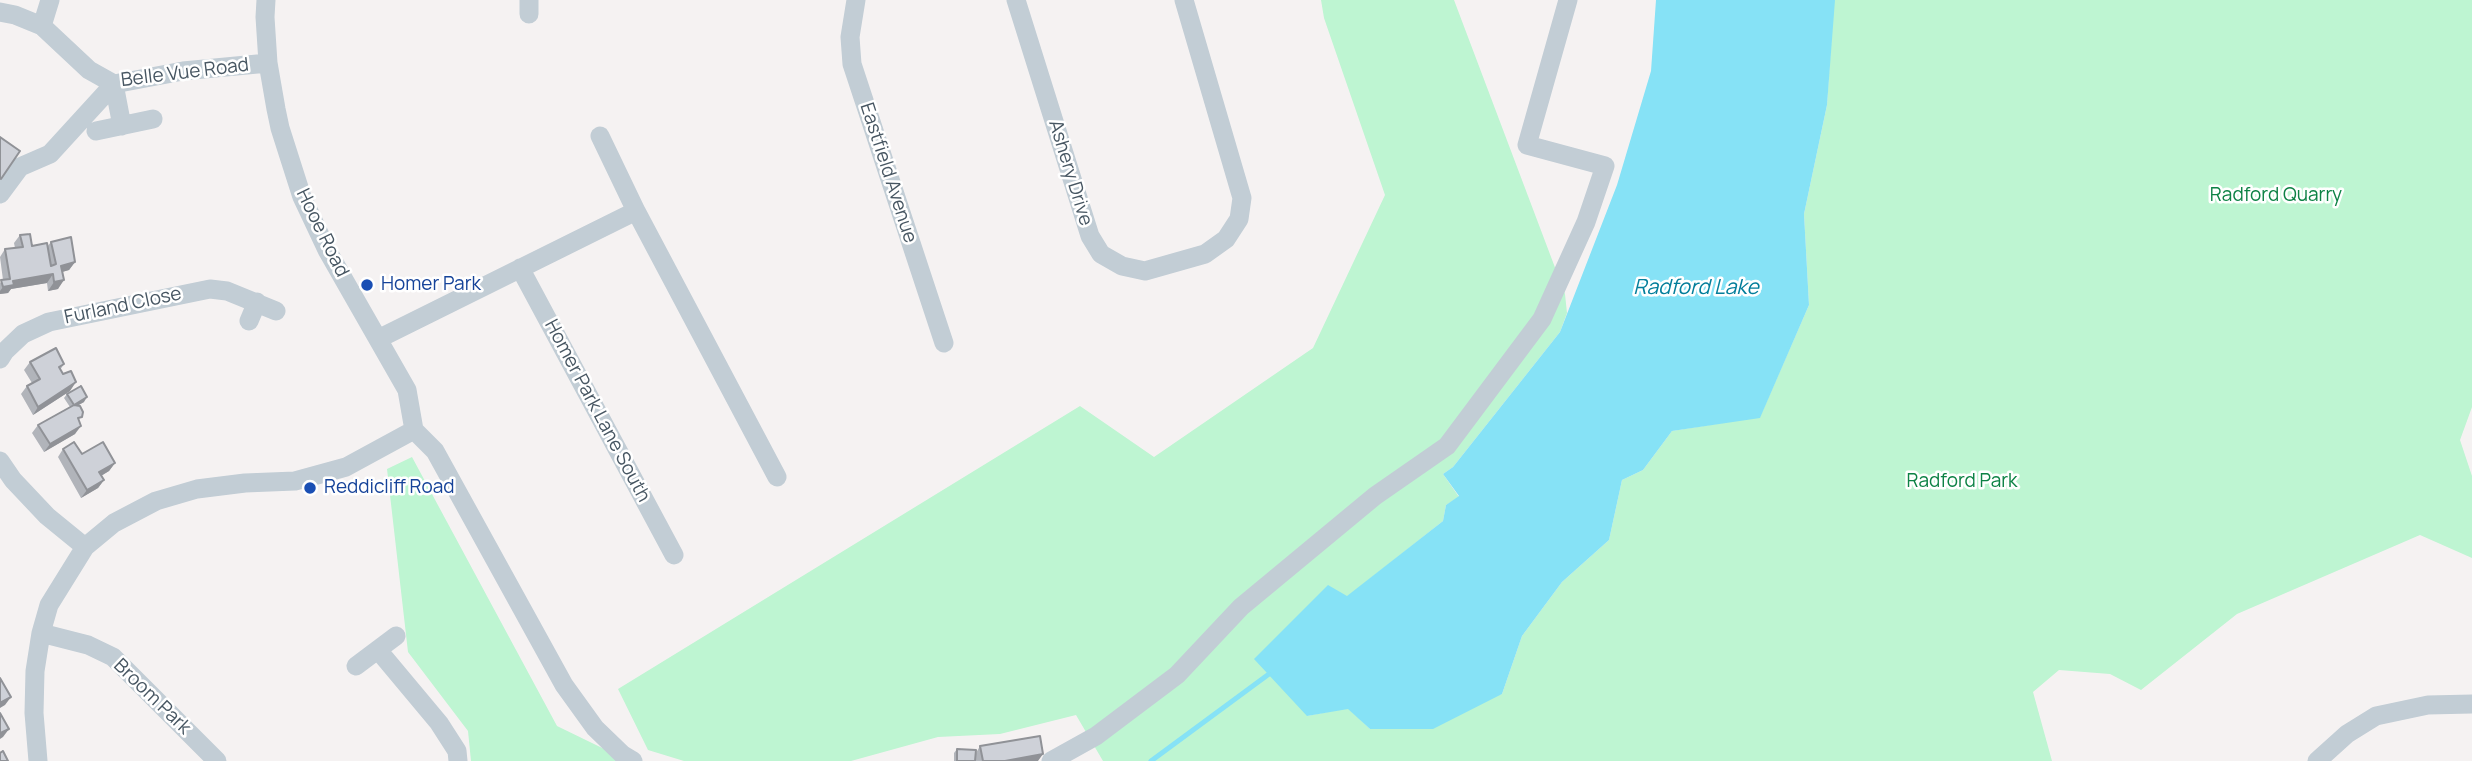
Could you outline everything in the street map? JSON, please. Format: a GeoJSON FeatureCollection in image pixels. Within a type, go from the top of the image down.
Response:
{"type":"FeatureCollection","features":[{"type":"Feature","properties":{"kind":"street"},"geometry":{"type":"LineString","coordinates":[[41,26],[50,0]]}},
{"type":"Feature","properties":{"kind":"street","name":"Hooe Road"},"geometry":{"type":"LineString","coordinates":[[266,0],[268,63],[280,128],[302,197],[327,250],[409,396],[414,430]]}},
{"type":"Feature","properties":{"kind":"street","name":"Eastfield Avenue"},"geometry":{"type":"LineString","coordinates":[[856,0],[850,37],[852,64],[944,343]]}},
{"type":"Feature","properties":{"kind":"street","name":"Ashery Drive"},"geometry":{"type":"LineString","coordinates":[[1016,0],[1090,236],[1101,254],[1122,266],[1145,271],[1205,254],[1226,239],[1239,219],[1242,198],[1184,0]]}},
{"type":"Feature","properties":{"kind":"street"},"geometry":{"type":"LineString","coordinates":[[1051,761],[1096,736],[1177,675],[1241,607],[1375,496],[1447,446],[1542,319],[1586,222],[1605,166],[1527,145],[1568,0]]}},
{"type":"Feature","properties":{"kind":"street","name":"Belle Vue Road"},"geometry":{"type":"LineString","coordinates":[[0,12],[41,26],[89,70],[114,84],[183,71],[268,63]]}},
{"type":"Feature","properties":{"kind":"street"},"geometry":{"type":"LineString","coordinates":[[114,84],[122,126]]}},
{"type":"Feature","properties":{"kind":"street"},"geometry":{"type":"LineString","coordinates":[[0,194],[20,167],[50,154],[114,84]]}},
{"type":"Feature","properties":{"kind":"street"},"geometry":{"type":"LineString","coordinates":[[96,131],[153,119]]}},
{"type":"Feature","properties":{"kind":"street"},"geometry":{"type":"LineString","coordinates":[[600,136],[636,211],[777,477]]}},
{"type":"Feature","properties":{"kind":"street"},"geometry":{"type":"LineString","coordinates":[[378,339],[636,211]]}},
{"type":"Feature","properties":{"kind":"street","name":"Homer Park Lane South"},"geometry":{"type":"LineString","coordinates":[[520,268],[674,555]]}},
{"type":"Feature","properties":{"kind":"street","name":"Furland Close"},"geometry":{"type":"LineString","coordinates":[[0,359],[23,334],[49,322],[210,289],[228,291],[276,311]]}},
{"type":"Feature","properties":{"kind":"street"},"geometry":{"type":"LineString","coordinates":[[249,321],[257,302]]}},
{"type":"Feature","properties":{"kind":"street"},"geometry":{"type":"LineString","coordinates":[[38,761],[34,713],[41,633],[49,605],[85,547],[114,523],[156,501],[197,489],[295,481],[346,467],[414,430],[435,451],[564,685],[595,729],[633,761]]}},
{"type":"Feature","properties":{"kind":"street"},"geometry":{"type":"LineString","coordinates":[[0,461],[13,480],[47,516],[85,547]]}},
{"type":"Feature","properties":{"kind":"street","name":"Broom Park"},"geometry":{"type":"LineString","coordinates":[[41,633],[88,645],[113,657],[216,761]]}},
{"type":"Feature","properties":{"kind":"street"},"geometry":{"type":"LineString","coordinates":[[356,666],[396,636]]}},
{"type":"Feature","properties":{"kind":"street"},"geometry":{"type":"LineString","coordinates":[[378,650],[439,723],[457,751],[457,761]]}},
{"type":"Feature","properties":{"kind":"street"},"geometry":{"type":"LineString","coordinates":[[2316,761],[2347,734],[2376,716],[2428,705],[2472,704]]}},
{"type":"Feature","properties":{"kind":"green space"},"geometry":{"type":"Polygon","coordinates":[[[1321,0],[1454,0],[1565,294],[1567,313],[1560,332],[1453,467],[1443,474],[1459,497],[1446,505],[1443,521],[1347,597],[1307,716],[1348,708],[1370,729],[1502,694],[1522,636],[1562,582],[1609,540],[1622,480],[1643,470],[1672,431],[1760,417],[1809,305],[1804,214],[1827,105],[1834,0],[2472,0],[2472,407],[2460,440],[2472,476],[2472,558],[2420,535],[2237,614],[2141,690],[2110,674],[2059,670],[2033,692],[2052,761],[1103,761],[1076,715],[1000,734],[938,737],[851,761],[684,761],[648,750],[618,689],[1080,406],[1154,457],[1313,348],[1385,195],[1324,18],[1321,0]]]}},
{"type":"Feature","properties":{"kind":"green space"},"geometry":{"type":"Polygon","coordinates":[[[412,457],[557,726],[629,761],[471,761],[468,731],[408,652],[387,469],[412,457]]]}},
{"type":"Feature","properties":{"kind":"water","name":"Radford Lake"},"geometry":{"type":"Polygon","coordinates":[[[1656,0],[1835,0],[1827,105],[1804,214],[1809,305],[1760,418],[1672,431],[1643,470],[1622,480],[1609,540],[1562,582],[1522,636],[1502,694],[1433,729],[1370,729],[1348,709],[1307,716],[1254,659],[1328,585],[1347,596],[1443,521],[1446,505],[1459,496],[1443,474],[1453,467],[1560,332],[1617,185],[1651,71],[1656,0]]]}},
{"type":"Feature","properties":{"kind":"building"},"geometry":{"type":"Polygon","coordinates":[[[0,137],[20,151],[1,179],[0,178],[0,137]]]}},
{"type":"Feature","properties":{"kind":"building"},"geometry":{"type":"Polygon","coordinates":[[[30,234],[32,246],[47,243],[51,266],[56,264],[51,242],[71,237],[75,262],[61,266],[64,280],[54,282],[53,274],[13,281],[14,285],[3,287],[1,280],[10,279],[5,249],[23,247],[20,235],[30,234]]]}},
{"type":"Feature","properties":{"kind":"building"},"geometry":{"type":"Polygon","coordinates":[[[56,348],[64,364],[59,367],[63,374],[71,371],[76,382],[38,407],[27,386],[40,379],[30,362],[56,348]]]}},
{"type":"Feature","properties":{"kind":"building"},"geometry":{"type":"Polygon","coordinates":[[[81,386],[87,397],[74,405],[67,394],[81,386]]]}},
{"type":"Feature","properties":{"kind":"building"},"geometry":{"type":"Polygon","coordinates":[[[74,405],[80,406],[83,412],[82,417],[78,418],[81,426],[50,444],[38,425],[74,405]]]}},
{"type":"Feature","properties":{"kind":"building"},"geometry":{"type":"Polygon","coordinates":[[[74,442],[82,454],[103,442],[115,463],[99,472],[104,480],[87,490],[63,449],[74,442]]]}},
{"type":"Feature","properties":{"kind":"building"},"geometry":{"type":"Polygon","coordinates":[[[0,678],[11,697],[0,703],[0,678]]]}},
{"type":"Feature","properties":{"kind":"building"},"geometry":{"type":"Polygon","coordinates":[[[0,713],[9,729],[0,733],[0,713]]]}},
{"type":"Feature","properties":{"kind":"building"},"geometry":{"type":"Polygon","coordinates":[[[1040,736],[1043,754],[1005,761],[983,761],[980,746],[1040,736]]]}},
{"type":"Feature","properties":{"kind":"building"},"geometry":{"type":"Polygon","coordinates":[[[957,749],[976,750],[975,761],[957,761],[957,749]]]}},
{"type":"Feature","properties":{"kind":"building"},"geometry":{"type":"Polygon","coordinates":[[[3,751],[8,761],[0,761],[0,753],[3,751]]]}},
{"type":"Feature","properties":{"kind":"waterway"},"geometry":{"type":"LineString","coordinates":[[1151,761],[1269,674]]}},
{"type":"Feature","properties":{"kind":"place","name":"Homer Park"},"geometry":{"type":"Point","coordinates":[367,285]}},
{"type":"Feature","properties":{"kind":"place","name":"Reddicliff Road"},"geometry":{"type":"Point","coordinates":[310,488]}},
{"type":"Feature","properties":{"kind":"park label","name":"Radford Quarry"},"geometry":{"type":"Point","coordinates":[2276,196]}},
{"type":"Feature","properties":{"kind":"park label","name":"Radford Park"},"geometry":{"type":"Point","coordinates":[1962,482]}}]}
